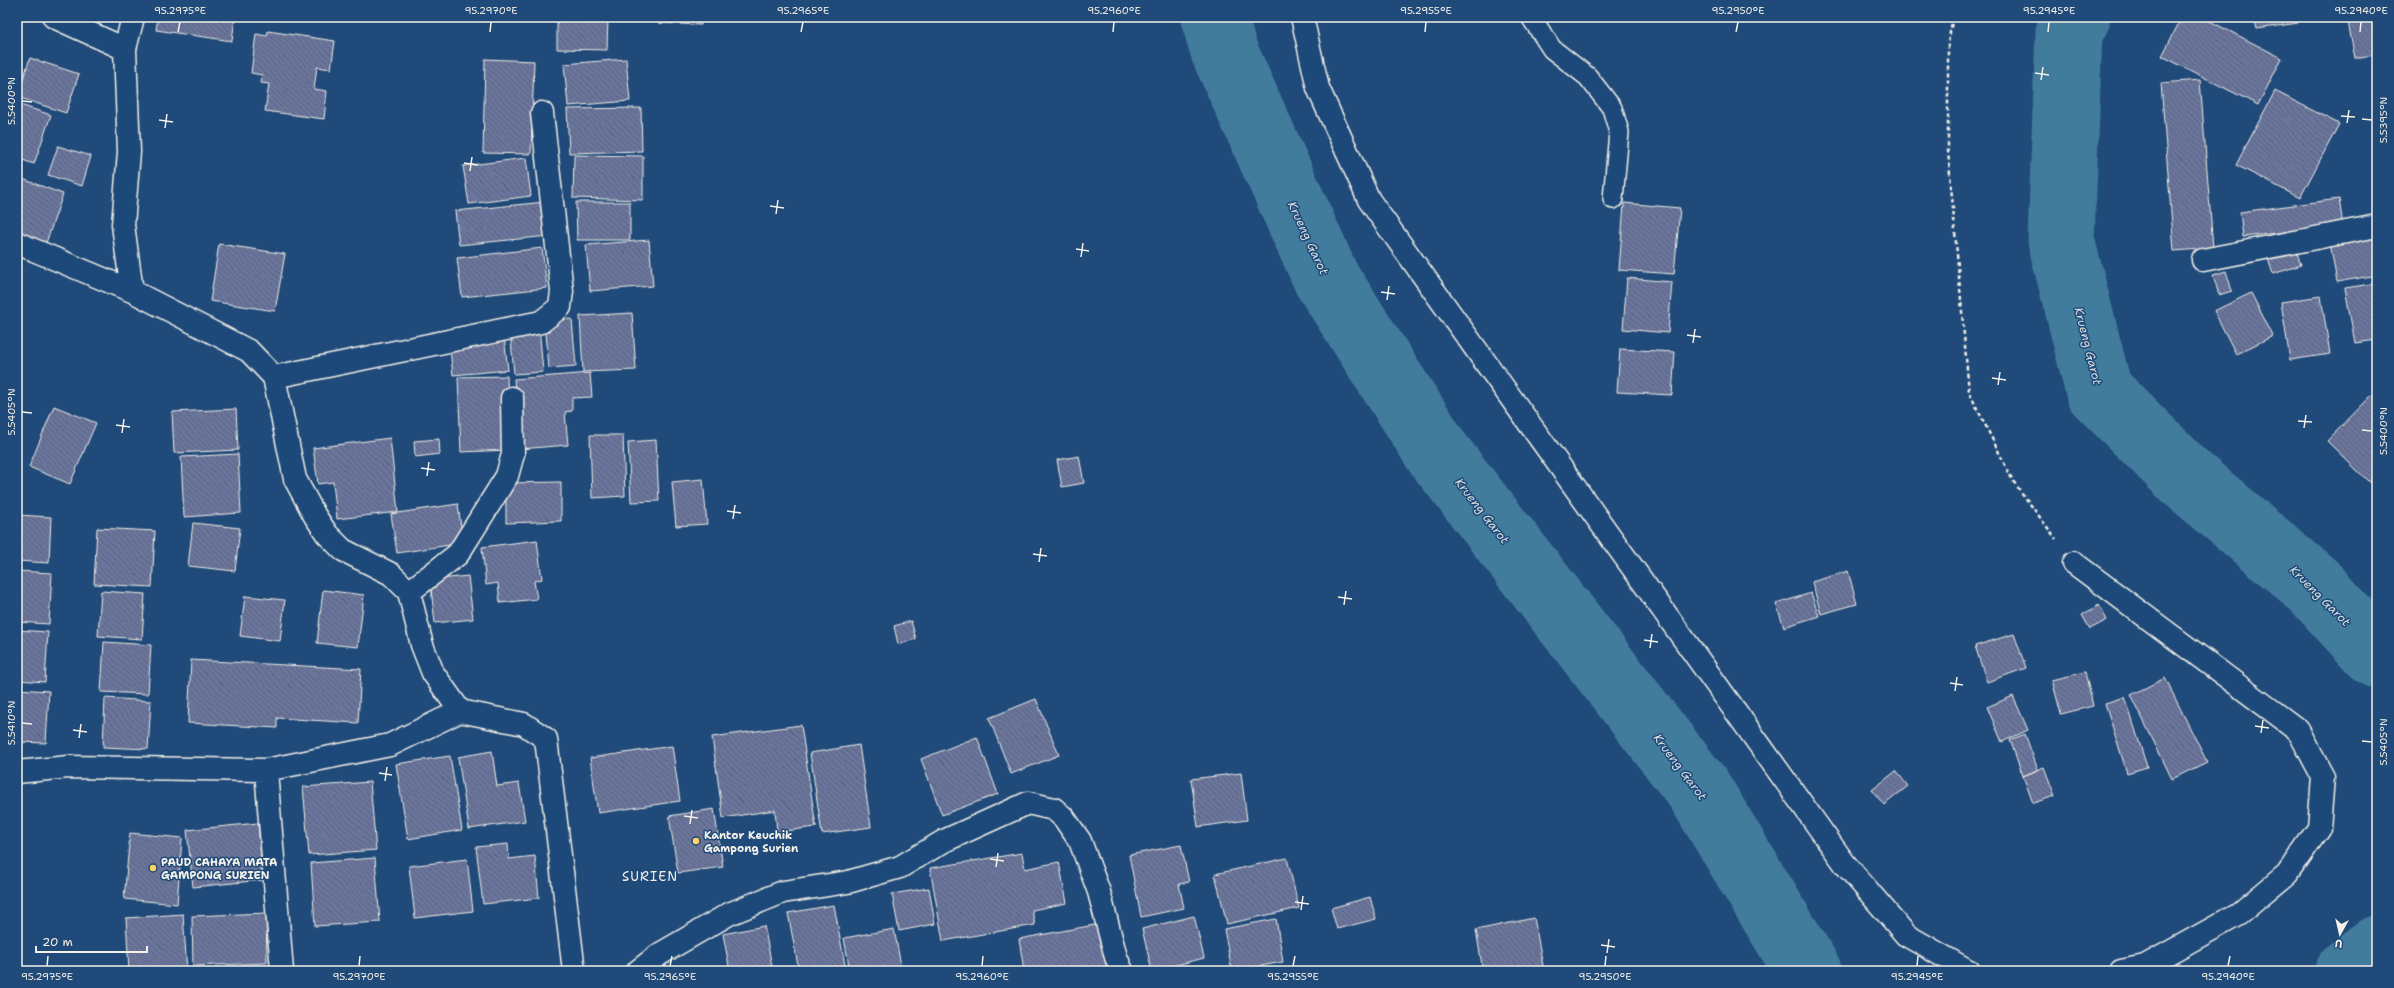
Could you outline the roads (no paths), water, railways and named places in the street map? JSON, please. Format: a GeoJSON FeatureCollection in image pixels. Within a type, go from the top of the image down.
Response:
{"type":"FeatureCollection","features":[{"type":"Feature","properties":{"kind":"street"},"geometry":{"type":"LineString","coordinates":[[54,17],[125,49]]}},
{"type":"Feature","properties":{"kind":"street"},"geometry":{"type":"LineString","coordinates":[[132,291],[123,225],[129,152],[125,49],[133,17]]}},
{"type":"Feature","properties":{"kind":"street"},"geometry":{"type":"LineString","coordinates":[[1302,17],[1318,88],[1369,200],[1845,864],[1906,935],[1969,971]]}},
{"type":"Feature","properties":{"kind":"street"},"geometry":{"type":"LineString","coordinates":[[274,377],[541,322],[560,307],[562,291],[542,113]]}},
{"type":"Feature","properties":{"kind":"street"},"geometry":{"type":"LineString","coordinates":[[2203,260],[2377,226]]}},
{"type":"Feature","properties":{"kind":"street"},"geometry":{"type":"LineString","coordinates":[[17,243],[132,291],[248,352],[274,377],[295,479],[314,516],[327,534],[344,550],[391,574],[408,592],[422,645],[433,674],[460,711]]}},
{"type":"Feature","properties":{"kind":"street"},"geometry":{"type":"LineString","coordinates":[[408,592],[458,554],[507,476],[513,454],[512,398]]}},
{"type":"Feature","properties":{"kind":"street"},"geometry":{"type":"LineString","coordinates":[[2074,563],[2298,730],[2323,778],[2319,828],[2287,874],[2239,914],[2145,966],[2120,971]]}},
{"type":"Feature","properties":{"kind":"street"},"geometry":{"type":"LineString","coordinates":[[17,772],[69,767],[266,770],[390,745],[460,711],[524,724],[546,739],[574,971]]}},
{"type":"Feature","properties":{"kind":"street"},"geometry":{"type":"LineString","coordinates":[[266,770],[282,971]]}},
{"type":"Feature","properties":{"kind":"street"},"geometry":{"type":"LineString","coordinates":[[638,971],[660,954],[729,914],[783,892],[848,882],[900,867],[944,841],[1028,803],[1054,809],[1064,818],[1080,841],[1099,892],[1116,957],[1122,971]]}},
{"type":"Feature","properties":{"kind":"lane"},"geometry":{"type":"LineString","coordinates":[[1531,17],[1552,49],[1588,77],[1612,108],[1619,132],[1613,199]]}},
{"type":"Feature","properties":{"kind":"waterway","name":"Krueng Garot"},"geometry":{"type":"LineString","coordinates":[[1214,17],[1224,51],[1326,278],[1437,452],[1699,790],[1808,971]]}},
{"type":"Feature","properties":{"kind":"waterway","name":"Krueng Garot"},"geometry":{"type":"LineString","coordinates":[[2077,17],[2069,32],[2061,240],[2099,391],[2185,477],[2312,584],[2377,655]]}},
{"type":"Feature","properties":{"kind":"waterway","name":"Krueng Garot"},"geometry":{"type":"LineString","coordinates":[[2349,971],[2377,950]]}},
{"type":"Feature","properties":{"kind":"place","name":"Kantor Keuchik Gampong Surien"},"geometry":{"type":"Point","coordinates":[696,841]}},
{"type":"Feature","properties":{"kind":"place","name":"PAUD CAHAYA MATA GAMPONG SURIEN"},"geometry":{"type":"Point","coordinates":[153,868]}},
{"type":"Feature","properties":{"kind":"district","name":"SURIEN"},"geometry":{"type":"Point","coordinates":[650,876]}}]}
